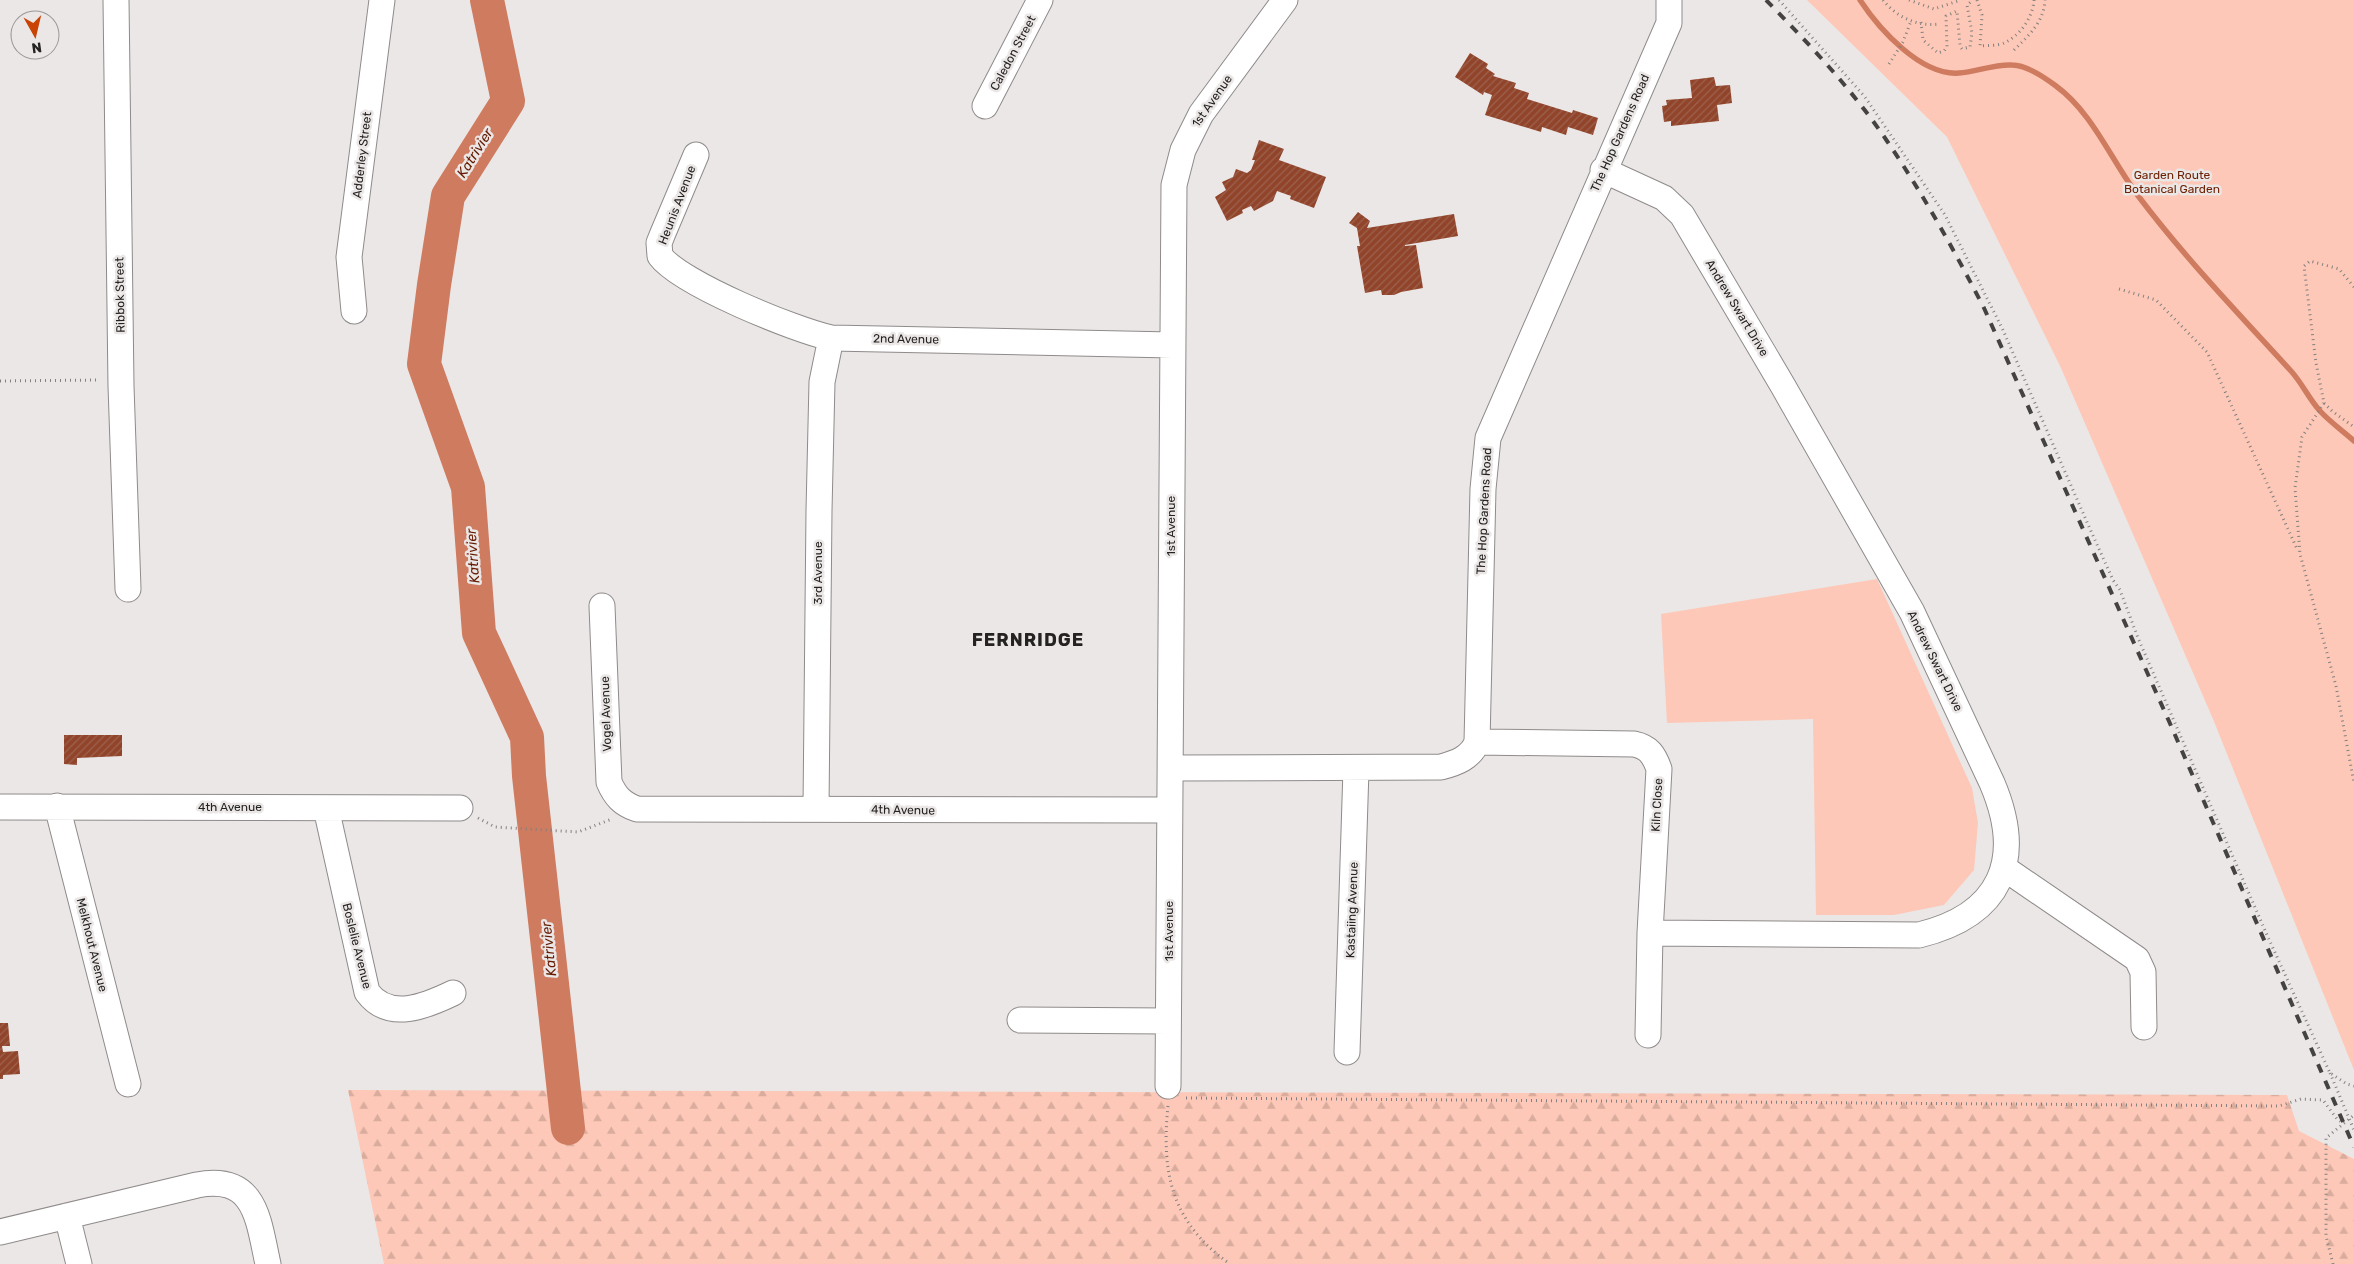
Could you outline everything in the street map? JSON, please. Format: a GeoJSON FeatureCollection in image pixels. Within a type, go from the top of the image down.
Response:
{"type":"FeatureCollection","features":[{"type":"Feature","properties":{"kind":"street","name":"Ribbok Street"},"geometry":{"type":"LineString","coordinates":[[116,0],[121,380],[128,589]]}},
{"type":"Feature","properties":{"kind":"street","name":"Adderley Street"},"geometry":{"type":"LineString","coordinates":[[354,311],[350,257],[382,0]]}},
{"type":"Feature","properties":{"kind":"street","name":"Caledon Street"},"geometry":{"type":"LineString","coordinates":[[985,106],[1040,0]]}},
{"type":"Feature","properties":{"kind":"street","name":"1st Avenue"},"geometry":{"type":"LineString","coordinates":[[1169,1091],[1169,810],[1174,185],[1183,150],[1201,114],[1285,0]]}},
{"type":"Feature","properties":{"kind":"street","name":"The Hop Gardens Road"},"geometry":{"type":"LineString","coordinates":[[1477,742],[1483,488],[1488,438],[1669,22],[1669,0]]}},
{"type":"Feature","properties":{"kind":"street","name":"Heunis Avenue"},"geometry":{"type":"LineString","coordinates":[[660,256],[660,243],[663,233],[696,155]]}},
{"type":"Feature","properties":{"kind":"street","name":"Andrew Swart Drive"},"geometry":{"type":"LineString","coordinates":[[1603,170],[1664,198],[1675,206],[1783,386],[1912,612],[2002,805],[2007,832],[2007,855],[2004,868],[1987,898],[1962,920],[1941,930],[1919,935],[1650,933]]}},
{"type":"Feature","properties":{"kind":"street","name":"2nd Avenue"},"geometry":{"type":"LineString","coordinates":[[660,256],[686,277],[736,302],[809,332],[831,338],[1172,346]]}},
{"type":"Feature","properties":{"kind":"street","name":"3rd Avenue"},"geometry":{"type":"LineString","coordinates":[[816,808],[818,511],[822,382],[831,338]]}},
{"type":"Feature","properties":{"kind":"street","name":"Vogel Avenue"},"geometry":{"type":"LineString","coordinates":[[602,606],[609,782],[619,800],[637,809]]}},
{"type":"Feature","properties":{"kind":"street"},"geometry":{"type":"LineString","coordinates":[[1170,768],[1356,769],[1440,767],[1462,760],[1474,750],[1477,742]]}},
{"type":"Feature","properties":{"kind":"street","name":"Kiln Close"},"geometry":{"type":"LineString","coordinates":[[1477,742],[1634,744],[1649,750],[1659,769],[1650,933],[1648,1035]]}},
{"type":"Feature","properties":{"kind":"street","name":"Kastaiing Avenue"},"geometry":{"type":"LineString","coordinates":[[1347,1052],[1356,769]]}},
{"type":"Feature","properties":{"kind":"street","name":"Melkhout Avenue"},"geometry":{"type":"LineString","coordinates":[[57,806],[128,1084]]}},
{"type":"Feature","properties":{"kind":"street","name":"4th Avenue"},"geometry":{"type":"LineString","coordinates":[[0,807],[460,808]]}},
{"type":"Feature","properties":{"kind":"street","name":"Boslelie Avenue"},"geometry":{"type":"LineString","coordinates":[[326,808],[368,992],[377,1003],[386,1007],[410,1010],[453,993]]}},
{"type":"Feature","properties":{"kind":"street","name":"4th Avenue"},"geometry":{"type":"LineString","coordinates":[[637,809],[1169,810]]}},
{"type":"Feature","properties":{"kind":"street"},"geometry":{"type":"LineString","coordinates":[[2004,868],[2137,959],[2142,972],[2144,1026]]}},
{"type":"Feature","properties":{"kind":"street"},"geometry":{"type":"LineString","coordinates":[[1020,1020],[1168,1021]]}},
{"type":"Feature","properties":{"kind":"street"},"geometry":{"type":"LineString","coordinates":[[0,1232],[197,1185],[226,1183],[242,1192],[256,1214],[268,1264]]}},
{"type":"Feature","properties":{"kind":"street"},"geometry":{"type":"LineString","coordinates":[[67,1216],[79,1264]]}},
{"type":"Feature","properties":{"kind":"path"},"geometry":{"type":"LineString","coordinates":[[1779,0],[1865,97],[1945,214],[2003,330],[2090,529],[2113,580],[2120,590],[2267,935],[2354,1130]]}},
{"type":"Feature","properties":{"kind":"path"},"geometry":{"type":"LineString","coordinates":[[1883,0],[1892,10],[1911,20],[1921,22],[1927,26],[1939,24]]}},
{"type":"Feature","properties":{"kind":"path"},"geometry":{"type":"LineString","coordinates":[[1909,0],[1934,9],[1961,0]]}},
{"type":"Feature","properties":{"kind":"path"},"geometry":{"type":"LineString","coordinates":[[1921,22],[1923,40],[1938,53],[1944,51],[1946,47],[1946,16],[1957,11],[1960,46],[1962,49],[1970,48],[1972,33],[1967,5],[1973,0]]}},
{"type":"Feature","properties":{"kind":"path"},"geometry":{"type":"LineString","coordinates":[[1977,0],[1982,15],[1980,46],[2003,44],[2018,33],[2029,19],[2033,10],[2034,0]]}},
{"type":"Feature","properties":{"kind":"path"},"geometry":{"type":"LineString","coordinates":[[2014,50],[2033,32],[2041,18],[2045,0]]}},
{"type":"Feature","properties":{"kind":"path"},"geometry":{"type":"LineString","coordinates":[[1889,64],[1903,42],[1911,20]]}},
{"type":"Feature","properties":{"kind":"path"},"geometry":{"type":"LineString","coordinates":[[2354,287],[2339,269],[2310,261],[2304,266],[2316,363],[2324,403],[2354,427]]}},
{"type":"Feature","properties":{"kind":"path"},"geometry":{"type":"LineString","coordinates":[[2119,289],[2156,300],[2207,352],[2300,554],[2336,686],[2354,783]]}},
{"type":"Feature","properties":{"kind":"path"},"geometry":{"type":"LineString","coordinates":[[0,381],[121,380]]}},
{"type":"Feature","properties":{"kind":"path"},"geometry":{"type":"LineString","coordinates":[[2300,554],[2295,488],[2302,438],[2316,419],[2324,403]]}},
{"type":"Feature","properties":{"kind":"path"},"geometry":{"type":"LineString","coordinates":[[460,808],[495,827],[578,832],[637,809]]}},
{"type":"Feature","properties":{"kind":"path"},"geometry":{"type":"LineString","coordinates":[[2330,1073],[2347,1084],[2354,1086]]}},
{"type":"Feature","properties":{"kind":"path"},"geometry":{"type":"LineString","coordinates":[[1230,1264],[1196,1234],[1179,1205],[1169,1177],[1166,1160],[1169,1091],[2279,1106],[2301,1099],[2323,1100],[2337,1119],[2344,1123]]}},
{"type":"Feature","properties":{"kind":"path"},"geometry":{"type":"LineString","coordinates":[[2333,1264],[2326,1236],[2326,1138],[2354,1115]]}},
{"type":"Feature","properties":{"kind":"green space","name":"Garden Route Botanical Garden"},"geometry":{"type":"Polygon","coordinates":[[[1807,0],[2354,0],[2354,1070],[2213,719],[2061,368],[1947,137],[1807,0]]]}},
{"type":"Feature","properties":{"kind":"green space"},"geometry":{"type":"Polygon","coordinates":[[[1877,579],[1972,788],[1978,823],[1974,870],[1944,905],[1894,915],[1816,915],[1813,719],[1667,723],[1661,614],[1877,579]]]}},
{"type":"Feature","properties":{"kind":"green space"},"geometry":{"type":"Polygon","coordinates":[[[348,1090],[2287,1095],[2299,1131],[2354,1159],[2354,1264],[384,1264],[348,1090]]]}},
{"type":"Feature","properties":{"kind":"building"},"geometry":{"type":"Polygon","coordinates":[[[1470,53],[1488,64],[1486,68],[1495,74],[1493,76],[1516,83],[1514,88],[1529,93],[1527,99],[1572,113],[1573,110],[1598,118],[1593,135],[1568,127],[1566,135],[1542,127],[1541,132],[1485,115],[1492,95],[1484,92],[1483,95],[1455,77],[1470,53]]]}},
{"type":"Feature","properties":{"kind":"building"},"geometry":{"type":"Polygon","coordinates":[[[1714,77],[1716,86],[1730,85],[1732,103],[1717,105],[1719,121],[1671,126],[1671,121],[1664,122],[1662,106],[1667,105],[1666,100],[1692,98],[1690,80],[1714,77]]]}},
{"type":"Feature","properties":{"kind":"building"},"geometry":{"type":"Polygon","coordinates":[[[1259,140],[1284,149],[1279,160],[1326,177],[1314,208],[1290,199],[1291,196],[1277,191],[1273,201],[1254,211],[1251,206],[1242,210],[1243,213],[1227,221],[1215,197],[1226,190],[1222,182],[1233,177],[1236,169],[1247,173],[1251,170],[1255,160],[1252,160],[1259,140]]]}},
{"type":"Feature","properties":{"kind":"building"},"geometry":{"type":"Polygon","coordinates":[[[1358,212],[1370,221],[1367,228],[1454,214],[1458,236],[1405,245],[1416,245],[1423,288],[1394,295],[1382,295],[1381,290],[1365,293],[1357,246],[1360,246],[1357,228],[1349,223],[1358,212]]]}},
{"type":"Feature","properties":{"kind":"building"},"geometry":{"type":"Polygon","coordinates":[[[64,735],[122,735],[122,756],[77,758],[77,765],[64,764],[64,735]]]}},
{"type":"Feature","properties":{"kind":"building"},"geometry":{"type":"Polygon","coordinates":[[[0,1023],[8,1023],[10,1046],[2,1046],[3,1052],[18,1051],[20,1074],[3,1075],[3,1079],[0,1079],[0,1023]]]}},
{"type":"Feature","properties":{"kind":"waterway","name":"Katrivier"},"geometry":{"type":"LineString","coordinates":[[487,0],[508,101],[448,196],[424,364],[468,487],[479,633],[527,737],[529,776],[568,1128]]}},
{"type":"Feature","properties":{"kind":"waterway"},"geometry":{"type":"LineString","coordinates":[[1860,0],[1890,37],[1916,59],[1930,67],[1945,72],[1959,73],[2005,65],[2017,66],[2029,69],[2040,75],[2069,97],[2101,138],[2139,197],[2175,242],[2291,371],[2320,411],[2354,441]]}},
{"type":"Feature","properties":{"kind":"railway"},"geometry":{"type":"LineString","coordinates":[[1766,0],[1830,68],[1874,122],[1926,202],[1984,308],[2172,728],[2354,1147]]}},
{"type":"Feature","properties":{"kind":"district","name":"FERNRIDGE"},"geometry":{"type":"Point","coordinates":[1028,640]}}]}
